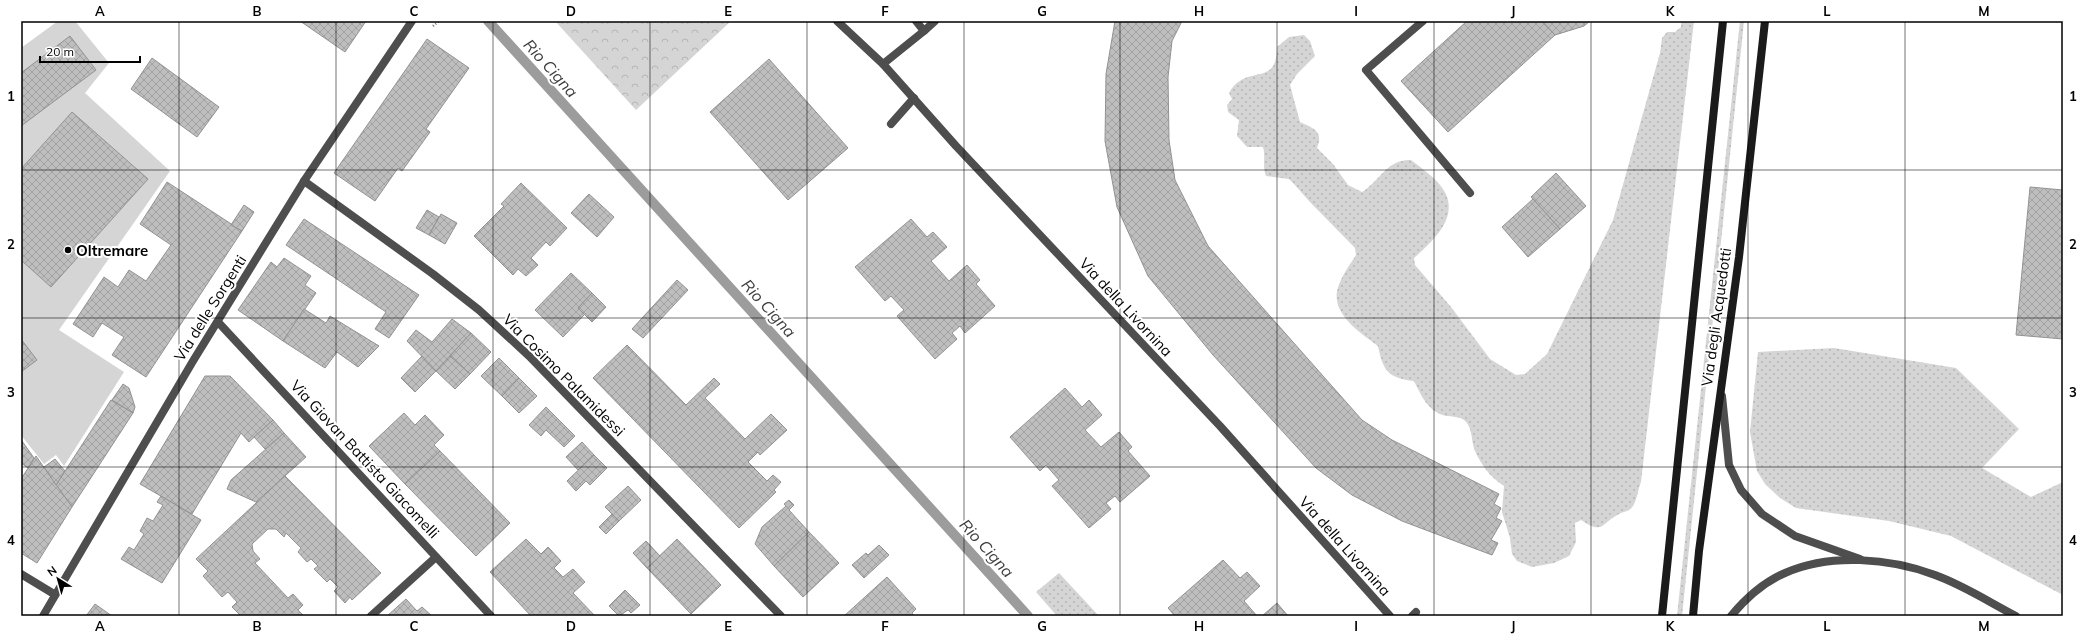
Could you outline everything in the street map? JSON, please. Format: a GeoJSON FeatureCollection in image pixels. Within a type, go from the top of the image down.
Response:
{"type":"FeatureCollection","features":[{"type":"Feature","properties":{"kind":"main road","name":"Via degli Acquedotti"},"geometry":{"type":"LineString","coordinates":[[1662,616],[1723,21]]}},
{"type":"Feature","properties":{"kind":"main road","name":"Via degli Acquedotti"},"geometry":{"type":"LineString","coordinates":[[1693,616],[1699,550],[1739,257],[1764,21]]}},
{"type":"Feature","properties":{"kind":"street","name":"Via delle Sorgenti"},"geometry":{"type":"LineString","coordinates":[[43,616],[54,594],[304,181],[412,21]]}},
{"type":"Feature","properties":{"kind":"street","name":"Via della Livornina"},"geometry":{"type":"LineString","coordinates":[[837,21],[883,64],[956,146],[1220,426],[1390,616]]}},
{"type":"Feature","properties":{"kind":"street"},"geometry":{"type":"LineString","coordinates":[[916,21],[924,31]]}},
{"type":"Feature","properties":{"kind":"street"},"geometry":{"type":"LineString","coordinates":[[883,64],[935,21]]}},
{"type":"Feature","properties":{"kind":"street"},"geometry":{"type":"LineString","coordinates":[[1423,21],[1366,70],[1470,193]]}},
{"type":"Feature","properties":{"kind":"street"},"geometry":{"type":"LineString","coordinates":[[891,124],[914,98]]}},
{"type":"Feature","properties":{"kind":"street","name":"Via Cosimo Palamidessi"},"geometry":{"type":"LineString","coordinates":[[304,181],[433,274],[480,310],[529,356],[781,616]]}},
{"type":"Feature","properties":{"kind":"street","name":"Via Giovan Battista Giacomelli"},"geometry":{"type":"LineString","coordinates":[[218,322],[491,616]]}},
{"type":"Feature","properties":{"kind":"street"},"geometry":{"type":"LineString","coordinates":[[1721,390],[1729,465],[1741,490],[1762,514],[1795,536],[1865,561]]}},
{"type":"Feature","properties":{"kind":"street"},"geometry":{"type":"LineString","coordinates":[[371,616],[436,557]]}},
{"type":"Feature","properties":{"kind":"street"},"geometry":{"type":"LineString","coordinates":[[1731,616],[1759,588],[1785,573],[1808,565],[1865,561],[1896,564],[1934,574],[2016,616]]}},
{"type":"Feature","properties":{"kind":"street"},"geometry":{"type":"LineString","coordinates":[[21,574],[54,594]]}},
{"type":"Feature","properties":{"kind":"path"},"geometry":{"type":"LineString","coordinates":[[434,25],[439,21]]}},
{"type":"Feature","properties":{"kind":"green space","name":"Oltremare"},"geometry":{"type":"Polygon","coordinates":[[[58,21],[75,21],[109,63],[85,93],[170,171],[59,330],[124,372],[64,466],[56,455],[44,464],[21,435],[21,48],[58,21]]]}},
{"type":"Feature","properties":{"kind":"green space"},"geometry":{"type":"Polygon","coordinates":[[[555,21],[731,21],[636,110],[555,21]]]}},
{"type":"Feature","properties":{"kind":"green space"},"geometry":{"type":"Polygon","coordinates":[[[1681,21],[1694,21],[1641,482],[1634,504],[1630,509],[1619,514],[1602,526],[1594,527],[1581,520],[1575,523],[1576,542],[1569,556],[1554,563],[1532,567],[1517,561],[1512,554],[1510,538],[1502,512],[1504,486],[1487,471],[1481,462],[1475,451],[1467,423],[1460,418],[1446,416],[1434,411],[1419,392],[1414,381],[1398,378],[1388,372],[1382,362],[1378,346],[1350,323],[1344,316],[1339,308],[1337,291],[1342,277],[1356,255],[1355,248],[1289,179],[1266,176],[1264,169],[1263,147],[1247,147],[1237,136],[1239,120],[1228,112],[1227,105],[1232,99],[1229,93],[1236,84],[1244,79],[1266,72],[1272,68],[1276,60],[1277,47],[1289,37],[1304,35],[1310,41],[1315,56],[1297,74],[1290,85],[1300,122],[1316,131],[1319,138],[1317,148],[1333,164],[1348,185],[1362,192],[1396,163],[1411,160],[1428,173],[1440,185],[1448,199],[1449,209],[1447,218],[1436,236],[1414,258],[1415,265],[1451,307],[1490,359],[1516,375],[1525,374],[1547,354],[1613,220],[1660,53],[1662,38],[1667,32],[1675,32],[1681,27],[1681,21]]]}},
{"type":"Feature","properties":{"kind":"green space"},"geometry":{"type":"Polygon","coordinates":[[[1740,21],[1744,21],[1682,616],[1677,616],[1740,21]]]}},
{"type":"Feature","properties":{"kind":"green space"},"geometry":{"type":"Polygon","coordinates":[[[1834,348],[1956,368],[2019,429],[1982,468],[2031,497],[2063,482],[2063,595],[1951,536],[1889,521],[1796,508],[1780,498],[1765,484],[1757,471],[1750,432],[1758,352],[1834,348]]]}},
{"type":"Feature","properties":{"kind":"green space"},"geometry":{"type":"Polygon","coordinates":[[[1059,573],[1099,616],[1057,616],[1036,592],[1059,573]]]}},
{"type":"Feature","properties":{"kind":"building"},"geometry":{"type":"Polygon","coordinates":[[[300,21],[366,21],[345,52],[300,21]]]}},
{"type":"Feature","properties":{"kind":"building"},"geometry":{"type":"Polygon","coordinates":[[[1115,21],[1182,21],[1172,41],[1168,77],[1169,140],[1175,180],[1208,246],[1362,420],[1392,440],[1499,494],[1494,504],[1501,508],[1496,518],[1502,521],[1491,540],[1498,543],[1492,555],[1402,521],[1352,495],[1316,468],[1213,355],[1148,276],[1117,207],[1105,141],[1106,74],[1115,21]]]}},
{"type":"Feature","properties":{"kind":"building"},"geometry":{"type":"Polygon","coordinates":[[[1467,21],[1542,21],[1555,35],[1448,132],[1401,81],[1467,21]]]}},
{"type":"Feature","properties":{"kind":"building"},"geometry":{"type":"Polygon","coordinates":[[[1542,21],[1590,21],[1584,26],[1555,35],[1542,21]]]}},
{"type":"Feature","properties":{"kind":"building"},"geometry":{"type":"Polygon","coordinates":[[[70,36],[96,70],[21,126],[21,73],[70,36]]]}},
{"type":"Feature","properties":{"kind":"building"},"geometry":{"type":"Polygon","coordinates":[[[427,39],[469,68],[426,129],[430,132],[402,171],[398,168],[375,201],[334,173],[427,39]]]}},
{"type":"Feature","properties":{"kind":"building"},"geometry":{"type":"Polygon","coordinates":[[[152,58],[219,107],[197,137],[131,89],[152,58]]]}},
{"type":"Feature","properties":{"kind":"building"},"geometry":{"type":"Polygon","coordinates":[[[769,59],[848,148],[788,200],[710,112],[769,59]]]}},
{"type":"Feature","properties":{"kind":"building"},"geometry":{"type":"Polygon","coordinates":[[[72,112],[148,179],[51,287],[21,260],[21,169],[72,112]]]}},
{"type":"Feature","properties":{"kind":"building"},"geometry":{"type":"Polygon","coordinates":[[[1556,173],[1586,206],[1560,229],[1531,197],[1556,173]]]}},
{"type":"Feature","properties":{"kind":"building"},"geometry":{"type":"Polygon","coordinates":[[[167,182],[242,231],[146,377],[112,355],[124,337],[102,323],[93,337],[73,324],[104,277],[118,287],[129,270],[146,281],[171,245],[140,224],[167,182]]]}},
{"type":"Feature","properties":{"kind":"building"},"geometry":{"type":"Polygon","coordinates":[[[521,183],[567,228],[550,246],[546,242],[531,258],[538,265],[526,276],[518,269],[513,275],[474,236],[504,206],[501,204],[521,183]]]}},
{"type":"Feature","properties":{"kind":"building"},"geometry":{"type":"Polygon","coordinates":[[[2030,187],[2063,190],[2063,339],[2016,335],[2030,187]]]}},
{"type":"Feature","properties":{"kind":"building"},"geometry":{"type":"Polygon","coordinates":[[[589,194],[614,217],[597,237],[571,213],[589,194]]]}},
{"type":"Feature","properties":{"kind":"building"},"geometry":{"type":"Polygon","coordinates":[[[1533,199],[1560,229],[1528,257],[1502,227],[1533,199]]]}},
{"type":"Feature","properties":{"kind":"building"},"geometry":{"type":"Polygon","coordinates":[[[244,205],[254,212],[242,231],[231,225],[244,205]]]}},
{"type":"Feature","properties":{"kind":"building"},"geometry":{"type":"Polygon","coordinates":[[[427,210],[439,217],[429,235],[416,228],[427,210]]]}},
{"type":"Feature","properties":{"kind":"building"},"geometry":{"type":"Polygon","coordinates":[[[441,214],[457,223],[445,244],[429,235],[441,214]]]}},
{"type":"Feature","properties":{"kind":"building"},"geometry":{"type":"Polygon","coordinates":[[[304,219],[419,295],[389,338],[375,329],[386,312],[286,245],[304,219]]]}},
{"type":"Feature","properties":{"kind":"building"},"geometry":{"type":"Polygon","coordinates":[[[911,219],[927,237],[933,232],[947,247],[931,261],[949,281],[967,265],[980,280],[976,284],[995,306],[965,333],[960,326],[952,333],[957,339],[935,359],[897,316],[904,310],[891,296],[885,301],[855,267],[911,219]]]}},
{"type":"Feature","properties":{"kind":"building"},"geometry":{"type":"Polygon","coordinates":[[[284,258],[311,276],[305,285],[316,293],[283,341],[238,310],[271,262],[277,267],[284,258]]]}},
{"type":"Feature","properties":{"kind":"building"},"geometry":{"type":"Polygon","coordinates":[[[571,273],[592,293],[578,308],[585,314],[563,337],[535,310],[571,273]]]}},
{"type":"Feature","properties":{"kind":"building"},"geometry":{"type":"Polygon","coordinates":[[[677,280],[688,290],[643,338],[632,329],[677,280]]]}},
{"type":"Feature","properties":{"kind":"building"},"geometry":{"type":"Polygon","coordinates":[[[592,293],[606,307],[592,322],[578,308],[592,293]]]}},
{"type":"Feature","properties":{"kind":"building"},"geometry":{"type":"Polygon","coordinates":[[[304,309],[326,323],[330,316],[379,346],[358,367],[337,352],[325,368],[283,341],[304,309]]]}},
{"type":"Feature","properties":{"kind":"building"},"geometry":{"type":"Polygon","coordinates":[[[452,319],[471,333],[436,371],[407,341],[416,330],[432,342],[452,319]]]}},
{"type":"Feature","properties":{"kind":"building"},"geometry":{"type":"Polygon","coordinates":[[[471,333],[491,352],[470,374],[450,356],[471,333]]]}},
{"type":"Feature","properties":{"kind":"building"},"geometry":{"type":"Polygon","coordinates":[[[21,339],[37,360],[21,372],[21,339]]]}},
{"type":"Feature","properties":{"kind":"building"},"geometry":{"type":"Polygon","coordinates":[[[627,345],[686,405],[714,378],[720,384],[705,398],[745,439],[771,414],[787,430],[760,455],[758,452],[748,462],[767,481],[773,475],[781,482],[774,490],[776,492],[739,528],[593,378],[627,345]]]}},
{"type":"Feature","properties":{"kind":"building"},"geometry":{"type":"Polygon","coordinates":[[[422,356],[436,371],[415,392],[401,378],[422,356]]]}},
{"type":"Feature","properties":{"kind":"building"},"geometry":{"type":"Polygon","coordinates":[[[450,356],[470,374],[455,389],[436,371],[450,356]]]}},
{"type":"Feature","properties":{"kind":"building"},"geometry":{"type":"Polygon","coordinates":[[[499,358],[519,378],[502,396],[481,376],[499,358]]]}},
{"type":"Feature","properties":{"kind":"building"},"geometry":{"type":"Polygon","coordinates":[[[205,376],[230,376],[273,420],[249,442],[241,433],[192,514],[140,484],[205,376]]]}},
{"type":"Feature","properties":{"kind":"building"},"geometry":{"type":"Polygon","coordinates":[[[519,378],[537,396],[519,413],[502,396],[519,378]]]}},
{"type":"Feature","properties":{"kind":"building"},"geometry":{"type":"Polygon","coordinates":[[[123,384],[129,388],[135,407],[133,413],[112,400],[123,384]]]}},
{"type":"Feature","properties":{"kind":"building"},"geometry":{"type":"Polygon","coordinates":[[[1065,388],[1082,407],[1089,400],[1102,415],[1085,430],[1101,447],[1119,432],[1132,447],[1128,451],[1150,476],[1120,502],[1115,496],[1106,503],[1111,509],[1089,528],[1052,486],[1059,480],[1046,465],[1040,471],[1010,437],[1065,388]]]}},
{"type":"Feature","properties":{"kind":"building"},"geometry":{"type":"Polygon","coordinates":[[[111,400],[133,413],[72,507],[56,485],[111,400]]]}},
{"type":"Feature","properties":{"kind":"building"},"geometry":{"type":"Polygon","coordinates":[[[546,407],[575,436],[564,447],[546,430],[541,436],[529,425],[546,407]]]}},
{"type":"Feature","properties":{"kind":"building"},"geometry":{"type":"Polygon","coordinates":[[[404,413],[415,425],[425,415],[444,435],[434,445],[440,451],[405,484],[369,446],[404,413]]]}},
{"type":"Feature","properties":{"kind":"building"},"geometry":{"type":"Polygon","coordinates":[[[273,420],[284,433],[265,449],[254,437],[273,420]]]}},
{"type":"Feature","properties":{"kind":"building"},"geometry":{"type":"Polygon","coordinates":[[[284,433],[306,457],[256,502],[227,489],[231,480],[284,433]]]}},
{"type":"Feature","properties":{"kind":"building"},"geometry":{"type":"Polygon","coordinates":[[[22,441],[34,458],[28,468],[21,463],[22,441]]]}},
{"type":"Feature","properties":{"kind":"building"},"geometry":{"type":"Polygon","coordinates":[[[582,442],[594,455],[578,470],[566,457],[582,442]]]}},
{"type":"Feature","properties":{"kind":"building"},"geometry":{"type":"Polygon","coordinates":[[[440,451],[510,523],[476,556],[405,484],[440,451]]]}},
{"type":"Feature","properties":{"kind":"building"},"geometry":{"type":"Polygon","coordinates":[[[594,455],[607,468],[590,485],[586,481],[576,491],[567,481],[594,455]]]}},
{"type":"Feature","properties":{"kind":"building"},"geometry":{"type":"Polygon","coordinates":[[[36,456],[72,507],[37,563],[21,553],[21,479],[36,456]]]}},
{"type":"Feature","properties":{"kind":"building"},"geometry":{"type":"Polygon","coordinates":[[[55,459],[65,471],[56,485],[44,467],[55,459]]]}},
{"type":"Feature","properties":{"kind":"building"},"geometry":{"type":"Polygon","coordinates":[[[285,476],[381,573],[352,600],[350,597],[345,603],[334,591],[338,587],[330,579],[327,582],[314,569],[318,566],[311,559],[307,562],[298,552],[301,548],[286,533],[284,537],[276,529],[268,529],[252,544],[253,551],[260,559],[255,563],[288,598],[293,594],[303,605],[298,610],[304,616],[241,616],[232,607],[237,602],[228,592],[222,597],[203,576],[208,571],[196,559],[285,476]]]}},
{"type":"Feature","properties":{"kind":"building"},"geometry":{"type":"Polygon","coordinates":[[[628,486],[641,500],[619,521],[605,507],[628,486]]]}},
{"type":"Feature","properties":{"kind":"building"},"geometry":{"type":"Polygon","coordinates":[[[161,496],[201,520],[162,583],[121,559],[129,547],[134,550],[144,534],[140,531],[147,518],[153,521],[163,505],[157,502],[161,496]]]}},
{"type":"Feature","properties":{"kind":"building"},"geometry":{"type":"Polygon","coordinates":[[[789,500],[794,505],[789,510],[809,532],[774,566],[755,544],[762,527],[786,506],[784,504],[789,500]]]}},
{"type":"Feature","properties":{"kind":"building"},"geometry":{"type":"Polygon","coordinates":[[[612,514],[619,521],[606,534],[599,527],[612,514]]]}},
{"type":"Feature","properties":{"kind":"building"},"geometry":{"type":"Polygon","coordinates":[[[809,532],[839,563],[803,597],[774,566],[809,532]]]}},
{"type":"Feature","properties":{"kind":"building"},"geometry":{"type":"Polygon","coordinates":[[[526,539],[541,554],[548,547],[561,561],[554,568],[563,577],[573,569],[585,582],[573,593],[595,616],[531,616],[490,572],[526,539]]]}},
{"type":"Feature","properties":{"kind":"building"},"geometry":{"type":"Polygon","coordinates":[[[677,539],[721,585],[691,614],[647,568],[677,539]]]}},
{"type":"Feature","properties":{"kind":"building"},"geometry":{"type":"Polygon","coordinates":[[[646,541],[660,556],[647,568],[633,553],[646,541]]]}},
{"type":"Feature","properties":{"kind":"building"},"geometry":{"type":"Polygon","coordinates":[[[879,545],[889,555],[864,578],[852,565],[866,553],[868,555],[879,545]]]}},
{"type":"Feature","properties":{"kind":"building"},"geometry":{"type":"Polygon","coordinates":[[[1223,560],[1240,578],[1247,572],[1260,586],[1244,601],[1257,616],[1175,616],[1168,608],[1223,560]]]}},
{"type":"Feature","properties":{"kind":"building"},"geometry":{"type":"Polygon","coordinates":[[[887,577],[916,609],[912,613],[914,616],[844,616],[887,577]]]}},
{"type":"Feature","properties":{"kind":"building"},"geometry":{"type":"Polygon","coordinates":[[[625,590],[640,605],[631,613],[628,610],[619,616],[609,606],[625,590]]]}},
{"type":"Feature","properties":{"kind":"building"},"geometry":{"type":"Polygon","coordinates":[[[406,599],[417,611],[422,607],[432,616],[387,616],[406,599]]]}},
{"type":"Feature","properties":{"kind":"building"},"geometry":{"type":"Polygon","coordinates":[[[1277,603],[1288,616],[1262,616],[1277,603]]]}},
{"type":"Feature","properties":{"kind":"building"},"geometry":{"type":"Polygon","coordinates":[[[95,604],[112,616],[86,616],[95,604]]]}},
{"type":"Feature","properties":{"kind":"waterway","name":"Rio Cigna"},"geometry":{"type":"LineString","coordinates":[[488,21],[1028,616]]}},
{"type":"Feature","properties":{"kind":"place","name":"Oltremare"},"geometry":{"type":"Point","coordinates":[68,250]}}]}
